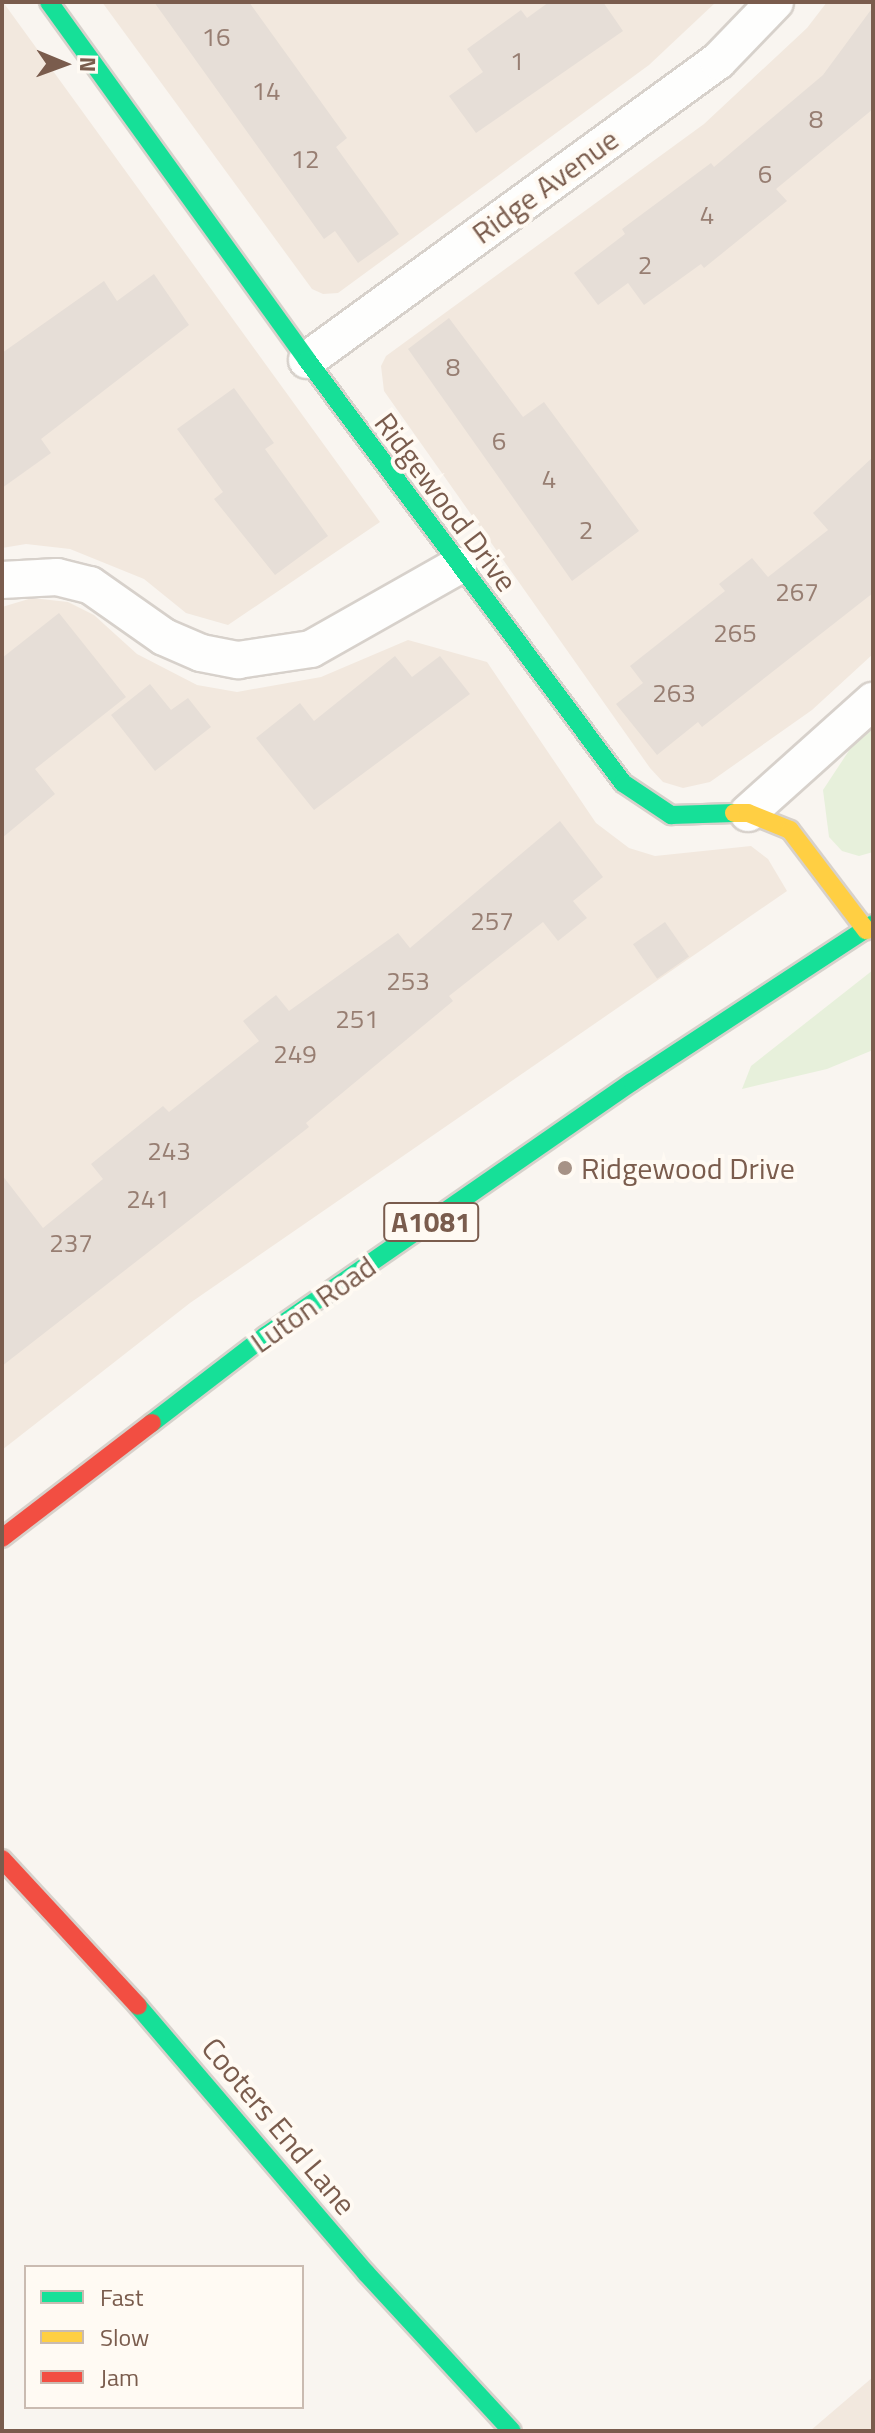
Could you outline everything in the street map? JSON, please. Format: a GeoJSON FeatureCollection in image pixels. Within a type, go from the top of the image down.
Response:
{"type":"FeatureCollection","features":[{"type":"Feature","properties":{"kind":"street","name":"Ridgewood Drive"},"geometry":{"type":"LineString","coordinates":[[49,2],[458,566],[623,783],[671,815],[748,813],[790,830],[869,927]]}},
{"type":"Feature","properties":{"kind":"street","name":"Ridge Avenue"},"geometry":{"type":"LineString","coordinates":[[307,360],[718,61],[775,2]]}},
{"type":"Feature","properties":{"kind":"street"},"geometry":{"type":"LineString","coordinates":[[2,580],[57,577],[90,585],[164,637],[201,653],[238,660],[311,649],[458,566]]}},
{"type":"Feature","properties":{"kind":"street"},"geometry":{"type":"LineString","coordinates":[[748,813],[873,701]]}},
{"type":"Feature","properties":{"kind":"street","name":"Luton Road"},"geometry":{"type":"LineString","coordinates":[[2,1538],[265,1336],[632,1082],[869,927]]}},
{"type":"Feature","properties":{"kind":"street","name":"Cooters End Lane"},"geometry":{"type":"LineString","coordinates":[[2,1859],[193,2066],[366,2273],[512,2431]]}},
{"type":"Feature","properties":{"kind":"shaded area"},"geometry":{"type":"Polygon","coordinates":[[[3,2],[380,522],[228,625],[186,613],[144,579],[70,549],[26,544],[2,548],[3,2]]]}},
{"type":"Feature","properties":{"kind":"shaded area"},"geometry":{"type":"Polygon","coordinates":[[[102,2],[716,2],[649,65],[338,293],[323,294],[312,289],[102,2]]]}},
{"type":"Feature","properties":{"kind":"shaded area"},"geometry":{"type":"Polygon","coordinates":[[[827,2],[873,2],[873,654],[812,710],[710,782],[683,788],[663,782],[650,768],[384,391],[381,366],[386,356],[704,124],[807,28],[827,2]]]}},
{"type":"Feature","properties":{"kind":"shaded area"},"geometry":{"type":"Polygon","coordinates":[[[32,598],[68,602],[94,615],[137,654],[197,685],[237,692],[321,677],[408,640],[487,662],[596,823],[629,848],[655,856],[751,846],[768,859],[787,891],[190,1303],[2,1450],[2,607],[32,598]]]}},
{"type":"Feature","properties":{"kind":"shaded area"},"geometry":{"type":"Polygon","coordinates":[[[873,2377],[873,2431],[810,2431],[873,2377]]]}},
{"type":"Feature","properties":{"kind":"green space"},"geometry":{"type":"Polygon","coordinates":[[[873,714],[873,852],[859,856],[842,851],[829,837],[823,790],[873,714]]]}},
{"type":"Feature","properties":{"kind":"green space"},"geometry":{"type":"Polygon","coordinates":[[[873,970],[873,1050],[827,1069],[742,1089],[751,1066],[873,970]]]}},
{"type":"Feature","properties":{"kind":"building"},"geometry":{"type":"Polygon","coordinates":[[[154,2],[249,2],[347,138],[336,147],[399,234],[358,263],[335,231],[324,239],[154,2]]]}},
{"type":"Feature","properties":{"kind":"building"},"geometry":{"type":"Polygon","coordinates":[[[549,2],[603,2],[623,31],[476,133],[449,96],[483,72],[467,49],[521,10],[527,18],[549,2]]]}},
{"type":"Feature","properties":{"kind":"building"},"geometry":{"type":"Polygon","coordinates":[[[873,7],[873,109],[776,189],[787,201],[704,268],[701,264],[644,305],[628,283],[598,305],[574,273],[625,234],[622,229],[711,163],[714,167],[823,75],[873,7]]]}},
{"type":"Feature","properties":{"kind":"building"},"geometry":{"type":"Polygon","coordinates":[[[154,274],[189,325],[41,439],[51,453],[2,488],[2,353],[104,281],[117,301],[154,274]]]}},
{"type":"Feature","properties":{"kind":"building"},"geometry":{"type":"Polygon","coordinates":[[[449,318],[523,417],[544,402],[639,531],[572,581],[408,349],[449,318]]]}},
{"type":"Feature","properties":{"kind":"building"},"geometry":{"type":"Polygon","coordinates":[[[234,388],[274,443],[265,449],[328,536],[275,575],[214,499],[223,492],[177,429],[234,388]]]}},
{"type":"Feature","properties":{"kind":"building"},"geometry":{"type":"Polygon","coordinates":[[[873,457],[873,593],[702,727],[698,722],[657,755],[616,704],[643,683],[630,666],[725,591],[719,584],[752,558],[768,577],[828,530],[813,513],[873,457]]]}},
{"type":"Feature","properties":{"kind":"building"},"geometry":{"type":"Polygon","coordinates":[[[59,613],[126,697],[35,769],[55,794],[2,838],[2,658],[59,613]]]}},
{"type":"Feature","properties":{"kind":"building"},"geometry":{"type":"Polygon","coordinates":[[[395,656],[412,677],[440,656],[470,694],[314,810],[256,738],[300,703],[314,721],[395,656]]]}},
{"type":"Feature","properties":{"kind":"building"},"geometry":{"type":"Polygon","coordinates":[[[150,684],[171,710],[188,698],[211,727],[155,771],[111,715],[150,684]]]}},
{"type":"Feature","properties":{"kind":"building"},"geometry":{"type":"Polygon","coordinates":[[[560,821],[603,877],[573,901],[587,918],[558,941],[543,922],[449,996],[453,1001],[306,1123],[309,1127],[2,1366],[2,1175],[43,1228],[103,1179],[91,1164],[163,1106],[169,1112],[259,1041],[243,1021],[276,995],[289,1011],[398,933],[410,948],[560,821]]]}},
{"type":"Feature","properties":{"kind":"building"},"geometry":{"type":"Polygon","coordinates":[[[665,922],[689,956],[657,979],[633,944],[665,922]]]}},
{"type":"Feature","properties":{"kind":"traffic: fast"},"geometry":{"type":"LineString","coordinates":[[49,2],[307,360],[623,783],[671,815],[734,813]]}},
{"type":"Feature","properties":{"kind":"traffic: fast"},"geometry":{"type":"LineString","coordinates":[[152,1423],[265,1336],[632,1082],[873,924]]}},
{"type":"Feature","properties":{"kind":"traffic: fast"},"geometry":{"type":"LineString","coordinates":[[138,2006],[366,2273],[512,2431]]}},
{"type":"Feature","properties":{"kind":"traffic: slow"},"geometry":{"type":"LineString","coordinates":[[734,813],[748,813],[790,830],[866,930]]}},
{"type":"Feature","properties":{"kind":"traffic: jam"},"geometry":{"type":"LineString","coordinates":[[2,1538],[152,1423]]}},
{"type":"Feature","properties":{"kind":"traffic: jam"},"geometry":{"type":"LineString","coordinates":[[2,1859],[138,2006]]}},
{"type":"Feature","properties":{"kind":"place","name":"Ridgewood Drive"},"geometry":{"type":"Point","coordinates":[565,1168]}}]}
